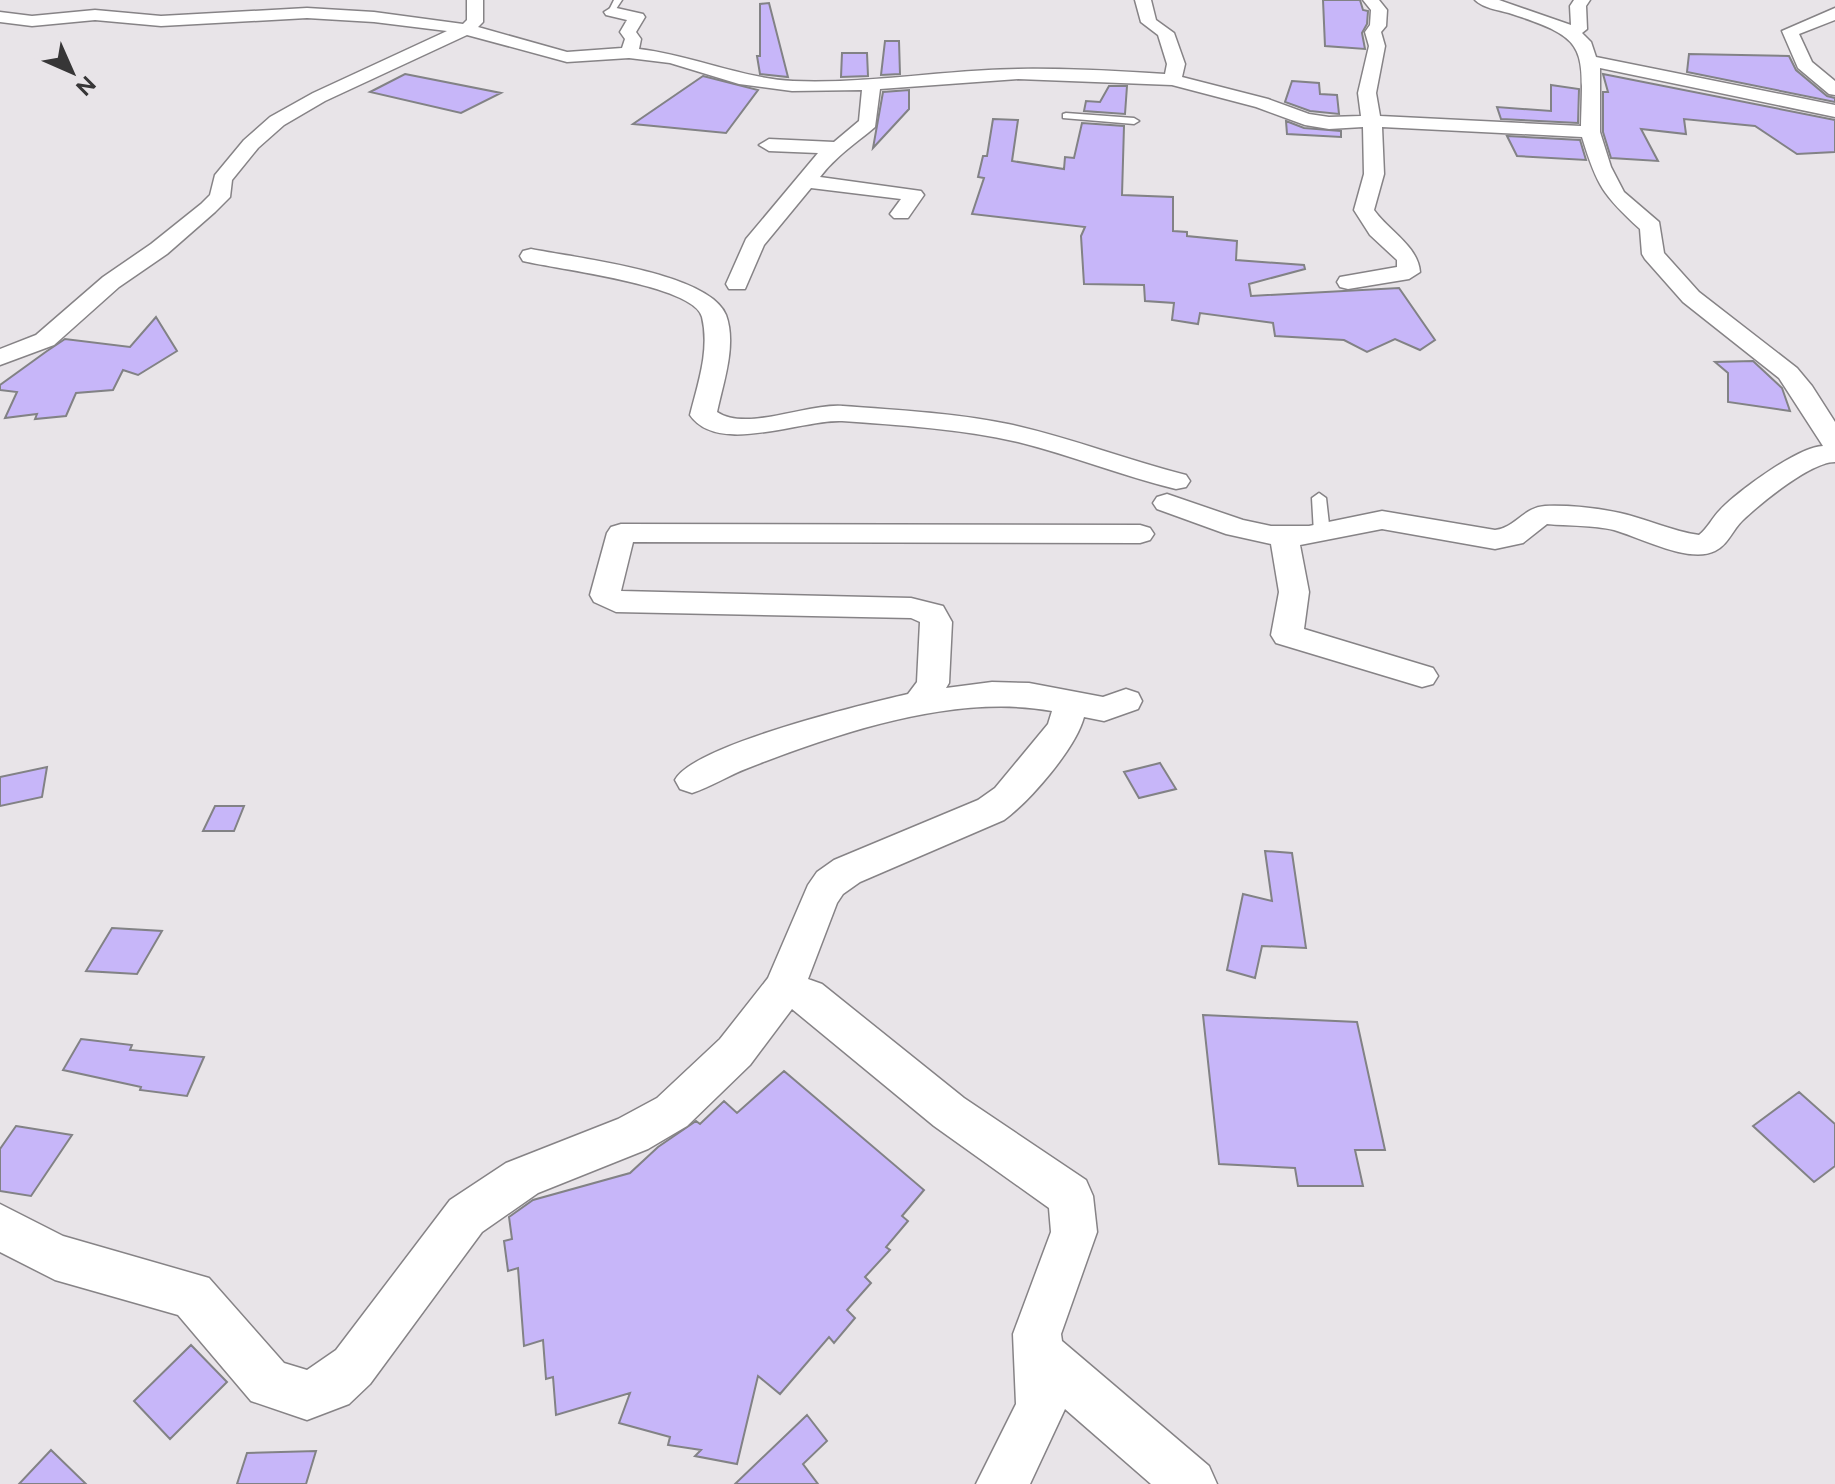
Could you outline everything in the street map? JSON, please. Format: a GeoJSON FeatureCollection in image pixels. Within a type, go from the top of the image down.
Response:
{"type":"FeatureCollection","features":[{"type":"Feature","properties":{"kind":"street"},"geometry":{"type":"LineString","coordinates":[[0,358],[56,332],[111,282],[198,217],[220,197],[222,179],[251,144],[277,121],[319,97],[466,29],[475,22],[475,0]]}},
{"type":"Feature","properties":{"kind":"street"},"geometry":{"type":"LineString","coordinates":[[1143,0],[1149,22],[1166,33],[1176,64],[1172,80]]}},
{"type":"Feature","properties":{"kind":"street"},"geometry":{"type":"LineString","coordinates":[[1348,282],[1409,272],[1408,258],[1404,252],[1378,230],[1364,210],[1374,174],[1375,143],[1367,93],[1377,46],[1373,32],[1378,26],[1379,10],[1371,0]]}},
{"type":"Feature","properties":{"kind":"street"},"geometry":{"type":"LineString","coordinates":[[1483,0],[1529,12],[1569,31],[1583,42],[1589,61],[1590,132],[1601,167],[1615,195],[1651,227],[1653,254],[1691,297],[1788,373],[1803,391],[1835,444]]}},
{"type":"Feature","properties":{"kind":"street"},"geometry":{"type":"LineString","coordinates":[[1569,31],[1579,29],[1578,6],[1582,0]]}},
{"type":"Feature","properties":{"kind":"street"},"geometry":{"type":"LineString","coordinates":[[615,6],[637,17],[628,32],[633,39],[629,53]]}},
{"type":"Feature","properties":{"kind":"street"},"geometry":{"type":"LineString","coordinates":[[0,17],[32,21],[95,15],[161,21],[307,13],[374,17],[466,29],[567,57],[629,53],[672,58],[739,79],[792,86],[1018,74],[1172,80],[1315,121],[1590,132]]}},
{"type":"Feature","properties":{"kind":"street"},"geometry":{"type":"LineString","coordinates":[[1835,13],[1822,22],[1790,31],[1804,64],[1835,90]]}},
{"type":"Feature","properties":{"kind":"street"},"geometry":{"type":"LineString","coordinates":[[1589,61],[1835,111]]}},
{"type":"Feature","properties":{"kind":"street"},"geometry":{"type":"LineString","coordinates":[[769,145],[839,148],[868,123],[872,84]]}},
{"type":"Feature","properties":{"kind":"street"},"geometry":{"type":"LineString","coordinates":[[737,284],[754,244],[832,149]]}},
{"type":"Feature","properties":{"kind":"street"},"geometry":{"type":"LineString","coordinates":[[806,181],[914,195],[901,214]]}},
{"type":"Feature","properties":{"kind":"street"},"geometry":{"type":"LineString","coordinates":[[531,256],[671,284],[705,302],[714,315],[717,355],[703,415],[712,422],[757,426],[817,412],[839,413],[1029,437],[1132,472],[1236,529],[1254,534],[1284,536],[1322,533],[1374,518],[1486,538],[1507,538],[1517,534],[1532,518],[1543,515],[1616,521],[1635,525],[1666,539],[1704,545],[1714,538],[1731,515],[1767,487],[1817,454],[1835,454]]}},
{"type":"Feature","properties":{"kind":"street"},"geometry":{"type":"LineString","coordinates":[[919,704],[933,683],[936,622],[932,613],[911,608],[616,602],[605,595],[621,533],[1140,534]]}},
{"type":"Feature","properties":{"kind":"street"},"geometry":{"type":"LineString","coordinates":[[1284,536],[1294,592],[1287,635],[1422,676]]}},
{"type":"Feature","properties":{"kind":"street"},"geometry":{"type":"LineString","coordinates":[[692,780],[709,768],[785,741],[855,718],[919,704],[992,694],[1029,695],[1104,709],[1126,701]]}},
{"type":"Feature","properties":{"kind":"street"},"geometry":{"type":"LineString","coordinates":[[0,1227],[55,1257],[192,1295],[269,1383],[307,1395],[331,1386],[353,1367],[466,1216],[522,1178],[633,1134],[672,1112],[735,1052],[784,988],[821,896],[830,883],[847,871],[991,810],[1008,798],[1064,728],[1071,702]]}},
{"type":"Feature","properties":{"kind":"street"},"geometry":{"type":"LineString","coordinates":[[784,988],[808,997],[949,1112],[1070,1196],[1074,1232],[1037,1334],[1041,1407],[1002,1484]]}},
{"type":"Feature","properties":{"kind":"street"},"geometry":{"type":"LineString","coordinates":[[1038,1353],[1191,1484]]}},
{"type":"Feature","properties":{"kind":"lane"},"geometry":{"type":"LineString","coordinates":[[1066,116],[1134,121]]}},
{"type":"Feature","properties":{"kind":"lane"},"geometry":{"type":"LineString","coordinates":[[1319,498],[1322,533]]}},
{"type":"Feature","properties":{"kind":"building"},"geometry":{"type":"Polygon","coordinates":[[[1323,0],[1360,0],[1363,10],[1368,11],[1367,24],[1362,33],[1365,49],[1325,46],[1323,0]]]}},
{"type":"Feature","properties":{"kind":"building"},"geometry":{"type":"Polygon","coordinates":[[[769,3],[788,77],[760,74],[757,56],[760,56],[760,4],[769,3]]]}},
{"type":"Feature","properties":{"kind":"building"},"geometry":{"type":"Polygon","coordinates":[[[885,41],[899,41],[900,74],[881,75],[885,41]]]}},
{"type":"Feature","properties":{"kind":"building"},"geometry":{"type":"Polygon","coordinates":[[[842,53],[867,53],[868,76],[841,77],[842,53]]]}},
{"type":"Feature","properties":{"kind":"building"},"geometry":{"type":"Polygon","coordinates":[[[1689,54],[1789,56],[1796,70],[1827,96],[1835,98],[1835,102],[1687,72],[1689,54]]]}},
{"type":"Feature","properties":{"kind":"building"},"geometry":{"type":"Polygon","coordinates":[[[405,74],[501,93],[461,113],[370,92],[405,74]]]}},
{"type":"Feature","properties":{"kind":"building"},"geometry":{"type":"Polygon","coordinates":[[[1603,74],[1835,120],[1835,152],[1797,154],[1755,126],[1684,119],[1686,134],[1641,129],[1658,161],[1611,158],[1603,132],[1603,92],[1608,92],[1603,74]]]}},
{"type":"Feature","properties":{"kind":"building"},"geometry":{"type":"Polygon","coordinates":[[[703,76],[758,90],[726,133],[633,124],[703,76]]]}},
{"type":"Feature","properties":{"kind":"building"},"geometry":{"type":"Polygon","coordinates":[[[1292,81],[1319,83],[1320,94],[1337,95],[1339,114],[1310,111],[1285,102],[1292,81]]]}},
{"type":"Feature","properties":{"kind":"building"},"geometry":{"type":"Polygon","coordinates":[[[1551,85],[1579,89],[1578,123],[1501,119],[1497,107],[1551,111],[1551,85]]]}},
{"type":"Feature","properties":{"kind":"building"},"geometry":{"type":"Polygon","coordinates":[[[1109,86],[1127,86],[1125,114],[1084,111],[1086,101],[1100,102],[1109,86]]]}},
{"type":"Feature","properties":{"kind":"building"},"geometry":{"type":"Polygon","coordinates":[[[909,90],[909,109],[873,148],[883,92],[909,90]]]}},
{"type":"Feature","properties":{"kind":"building"},"geometry":{"type":"Polygon","coordinates":[[[993,119],[1018,120],[1012,161],[1064,169],[1065,157],[1074,158],[1082,123],[1124,126],[1122,195],[1173,197],[1173,231],[1187,232],[1187,236],[1237,241],[1236,260],[1304,265],[1305,269],[1249,284],[1251,296],[1399,288],[1435,340],[1420,350],[1395,339],[1367,352],[1344,340],[1275,336],[1273,323],[1200,313],[1198,324],[1172,320],[1174,303],[1145,301],[1144,285],[1084,284],[1081,236],[1085,227],[972,214],[984,178],[978,177],[983,156],[987,156],[993,119]]]}},
{"type":"Feature","properties":{"kind":"building"},"geometry":{"type":"Polygon","coordinates":[[[1286,121],[1304,128],[1341,131],[1341,137],[1287,134],[1286,121]]]}},
{"type":"Feature","properties":{"kind":"building"},"geometry":{"type":"Polygon","coordinates":[[[1507,136],[1580,140],[1586,160],[1517,156],[1507,136]]]}},
{"type":"Feature","properties":{"kind":"building"},"geometry":{"type":"Polygon","coordinates":[[[156,317],[177,351],[138,375],[123,370],[113,390],[76,393],[66,416],[35,419],[37,414],[5,418],[17,392],[0,390],[0,385],[47,351],[65,339],[130,347],[156,317]]]}},
{"type":"Feature","properties":{"kind":"building"},"geometry":{"type":"Polygon","coordinates":[[[1753,361],[1782,388],[1790,411],[1728,402],[1728,373],[1715,362],[1753,361]]]}},
{"type":"Feature","properties":{"kind":"building"},"geometry":{"type":"Polygon","coordinates":[[[1160,763],[1176,789],[1139,798],[1124,772],[1160,763]]]}},
{"type":"Feature","properties":{"kind":"building"},"geometry":{"type":"Polygon","coordinates":[[[47,767],[42,797],[0,806],[0,777],[47,767]]]}},
{"type":"Feature","properties":{"kind":"building"},"geometry":{"type":"Polygon","coordinates":[[[215,806],[244,806],[234,831],[203,831],[215,806]]]}},
{"type":"Feature","properties":{"kind":"building"},"geometry":{"type":"Polygon","coordinates":[[[1265,851],[1292,853],[1306,948],[1262,946],[1255,978],[1227,970],[1243,894],[1272,901],[1265,851]]]}},
{"type":"Feature","properties":{"kind":"building"},"geometry":{"type":"Polygon","coordinates":[[[112,928],[162,931],[137,974],[86,971],[112,928]]]}},
{"type":"Feature","properties":{"kind":"building"},"geometry":{"type":"Polygon","coordinates":[[[1203,1015],[1357,1022],[1385,1150],[1355,1150],[1363,1186],[1298,1186],[1295,1168],[1219,1164],[1203,1015]]]}},
{"type":"Feature","properties":{"kind":"building"},"geometry":{"type":"Polygon","coordinates":[[[81,1039],[132,1045],[130,1050],[204,1057],[187,1096],[140,1090],[141,1087],[63,1070],[81,1039]]]}},
{"type":"Feature","properties":{"kind":"building"},"geometry":{"type":"Polygon","coordinates":[[[784,1071],[924,1190],[902,1216],[908,1221],[886,1247],[890,1250],[865,1277],[871,1283],[847,1310],[855,1318],[834,1343],[829,1337],[780,1394],[758,1376],[737,1464],[695,1456],[701,1450],[668,1445],[670,1437],[619,1423],[630,1393],[556,1415],[553,1377],[546,1379],[543,1340],[524,1346],[518,1268],[508,1271],[504,1241],[512,1239],[509,1217],[533,1200],[630,1173],[658,1147],[696,1121],[700,1124],[724,1101],[737,1113],[784,1071]]]}},
{"type":"Feature","properties":{"kind":"building"},"geometry":{"type":"Polygon","coordinates":[[[1799,1092],[1835,1124],[1835,1166],[1814,1182],[1753,1126],[1799,1092]]]}},
{"type":"Feature","properties":{"kind":"building"},"geometry":{"type":"Polygon","coordinates":[[[16,1126],[72,1135],[31,1196],[0,1191],[0,1149],[16,1126]]]}},
{"type":"Feature","properties":{"kind":"building"},"geometry":{"type":"Polygon","coordinates":[[[191,1345],[227,1382],[170,1439],[134,1401],[191,1345]]]}},
{"type":"Feature","properties":{"kind":"building"},"geometry":{"type":"Polygon","coordinates":[[[807,1415],[827,1441],[803,1464],[818,1484],[735,1484],[807,1415]]]}},
{"type":"Feature","properties":{"kind":"building"},"geometry":{"type":"Polygon","coordinates":[[[51,1450],[86,1484],[19,1484],[51,1450]]]}},
{"type":"Feature","properties":{"kind":"building"},"geometry":{"type":"Polygon","coordinates":[[[316,1451],[306,1484],[237,1484],[247,1453],[316,1451]]]}}]}
